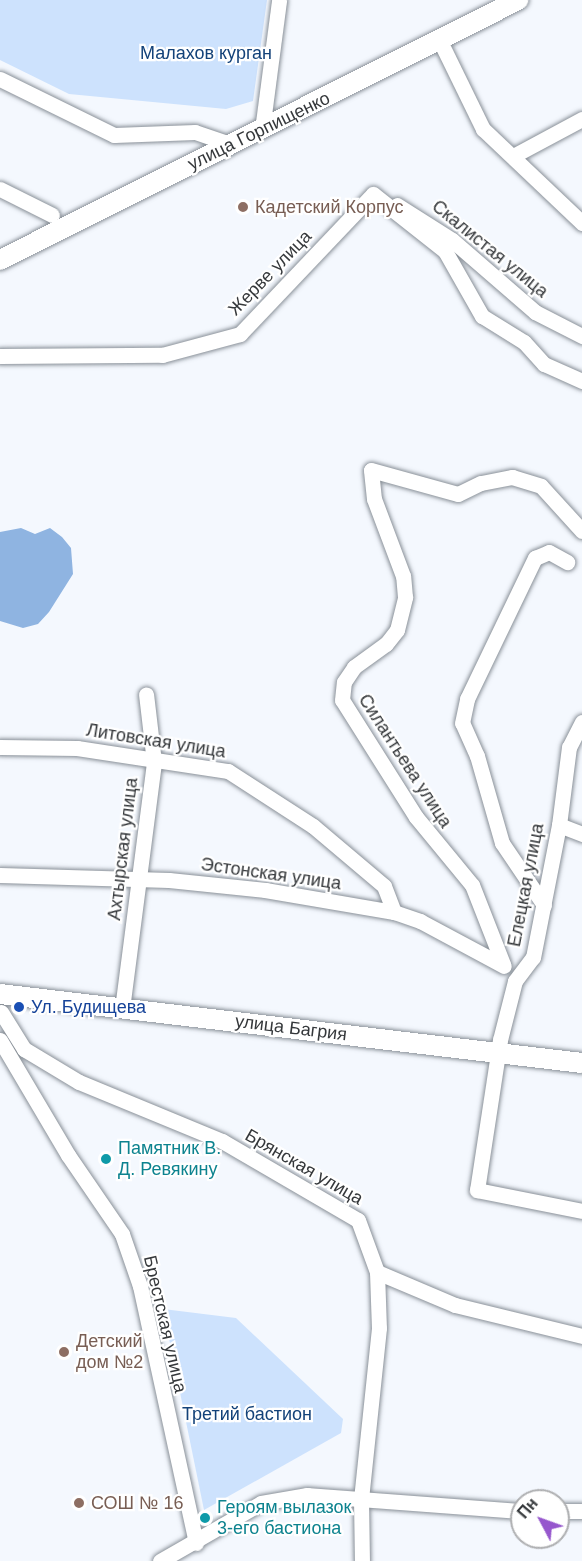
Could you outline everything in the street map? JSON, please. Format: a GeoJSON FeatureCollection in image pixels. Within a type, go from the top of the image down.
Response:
{"type":"FeatureCollection","features":[{"type":"Feature","properties":{"kind":"main road","name":"улица Горпищенко"},"geometry":{"type":"LineString","coordinates":[[0,260],[518,0]]}},
{"type":"Feature","properties":{"kind":"main road","name":"улица Багрия"},"geometry":{"type":"LineString","coordinates":[[1,1003],[122,1009],[582,1063]]}},
{"type":"Feature","properties":{"kind":"street"},"geometry":{"type":"LineString","coordinates":[[262,130],[279,0]]}},
{"type":"Feature","properties":{"kind":"street"},"geometry":{"type":"LineString","coordinates":[[440,41],[483,129],[582,223]]}},
{"type":"Feature","properties":{"kind":"street"},"geometry":{"type":"LineString","coordinates":[[0,79],[114,135],[195,132],[232,145]]}},
{"type":"Feature","properties":{"kind":"street"},"geometry":{"type":"LineString","coordinates":[[513,156],[582,119]]}},
{"type":"Feature","properties":{"kind":"street"},"geometry":{"type":"LineString","coordinates":[[0,189],[52,215]]}},
{"type":"Feature","properties":{"kind":"street"},"geometry":{"type":"LineString","coordinates":[[373,194],[444,251],[482,316],[524,342],[544,364],[582,381]]}},
{"type":"Feature","properties":{"kind":"street","name":"Скалистая улица"},"geometry":{"type":"LineString","coordinates":[[373,194],[419,216],[535,312],[582,336]]}},
{"type":"Feature","properties":{"kind":"street","name":"Жерве улица"},"geometry":{"type":"LineString","coordinates":[[0,357],[162,355],[240,334],[373,194]]}},
{"type":"Feature","properties":{"kind":"street","name":"Силантьева улица"},"geometry":{"type":"LineString","coordinates":[[502,964],[472,885],[416,818],[342,700],[344,682],[354,667],[386,644],[397,630],[405,597],[403,576],[374,498],[371,470],[458,494],[482,483],[512,477],[541,486],[582,531]]}},
{"type":"Feature","properties":{"kind":"street"},"geometry":{"type":"LineString","coordinates":[[544,905],[502,843],[477,756],[462,723],[467,699],[535,558],[549,552],[567,561]]}},
{"type":"Feature","properties":{"kind":"street","name":"Ахтырская улица"},"geometry":{"type":"LineString","coordinates":[[122,1009],[154,762],[146,694]]}},
{"type":"Feature","properties":{"kind":"street","name":"Елецкая улица"},"geometry":{"type":"LineString","coordinates":[[582,722],[568,747],[559,825],[532,957],[514,981],[477,1190],[582,1211]]}},
{"type":"Feature","properties":{"kind":"street","name":"Литовская улица"},"geometry":{"type":"LineString","coordinates":[[0,747],[77,748],[154,762],[228,771],[313,826],[384,886],[394,912]]}},
{"type":"Feature","properties":{"kind":"street"},"geometry":{"type":"LineString","coordinates":[[559,825],[582,834]]}},
{"type":"Feature","properties":{"kind":"street","name":"Эстонская улица"},"geometry":{"type":"LineString","coordinates":[[0,875],[169,880],[265,890],[394,912],[420,921],[502,964],[514,981]]}},
{"type":"Feature","properties":{"kind":"street","name":"Брянская улица"},"geometry":{"type":"LineString","coordinates":[[1,1003],[24,1049],[79,1082],[222,1141],[358,1220],[377,1272],[379,1328],[361,1499],[362,1561]]}},
{"type":"Feature","properties":{"kind":"street","name":"Брестская улица"},"geometry":{"type":"LineString","coordinates":[[0,1040],[68,1155],[122,1234],[140,1286],[196,1542]]}},
{"type":"Feature","properties":{"kind":"street"},"geometry":{"type":"LineString","coordinates":[[377,1272],[455,1305],[582,1336]]}},
{"type":"Feature","properties":{"kind":"street"},"geometry":{"type":"LineString","coordinates":[[160,1561],[261,1503],[307,1495],[510,1510]]}},
{"type":"Feature","properties":{"kind":"green space","name":"Малахов курган"},"geometry":{"type":"Polygon","coordinates":[[[0,0],[267,0],[253,101],[226,109],[69,94],[0,60],[0,0]]]}},
{"type":"Feature","properties":{"kind":"green space","name":"Третий бастион"},"geometry":{"type":"Polygon","coordinates":[[[163,1309],[236,1318],[343,1419],[341,1433],[204,1510],[163,1309]]]}},
{"type":"Feature","properties":{"kind":"water"},"geometry":{"type":"Polygon","coordinates":[[[21,528],[35,534],[50,528],[62,537],[71,548],[73,574],[49,612],[38,624],[23,628],[0,621],[0,532],[21,528]]]}},
{"type":"Feature","properties":{"kind":"place","name":"Кадетский Корпус"},"geometry":{"type":"Point","coordinates":[243,207]}},
{"type":"Feature","properties":{"kind":"place","name":"Ул. Будищева"},"geometry":{"type":"Point","coordinates":[19,1007]}},
{"type":"Feature","properties":{"kind":"place","name":"Памятник В. Д. Ревякину"},"geometry":{"type":"Point","coordinates":[106,1159]}},
{"type":"Feature","properties":{"kind":"place","name":"Детский дом №2"},"geometry":{"type":"Point","coordinates":[64,1352]}},
{"type":"Feature","properties":{"kind":"place","name":"СОШ № 16"},"geometry":{"type":"Point","coordinates":[79,1503]}},
{"type":"Feature","properties":{"kind":"place","name":"Героям вылазок 3-его бастиона"},"geometry":{"type":"Point","coordinates":[205,1518]}}]}
